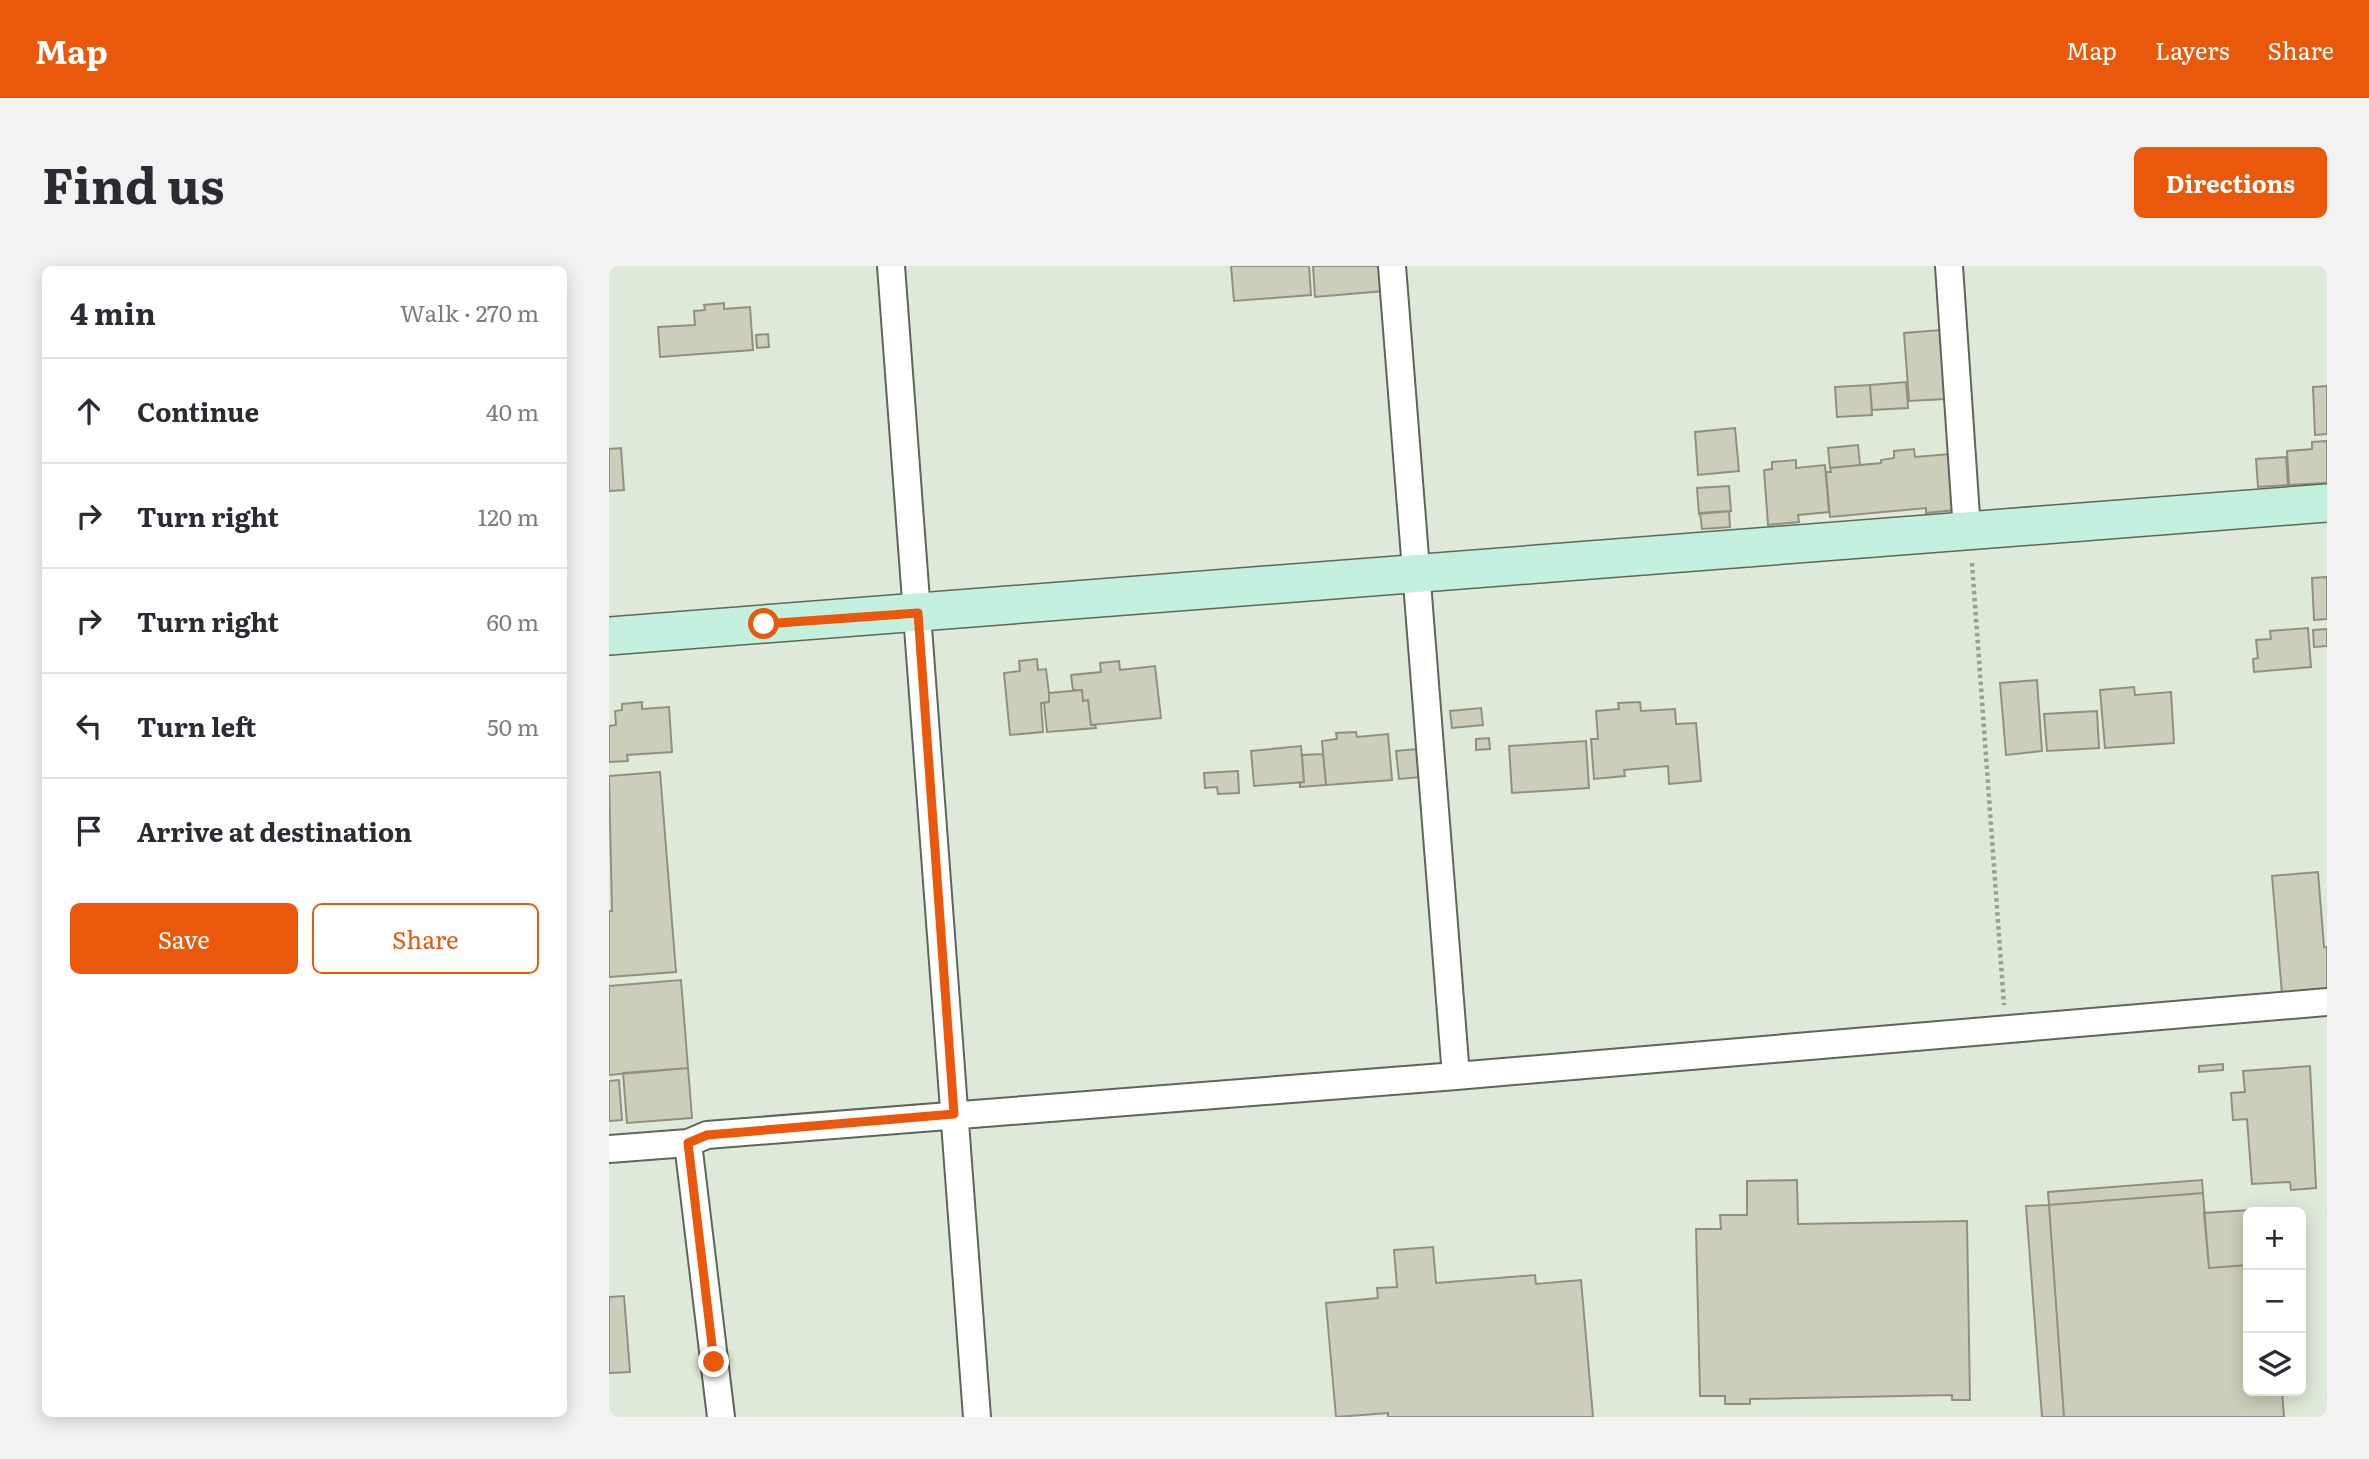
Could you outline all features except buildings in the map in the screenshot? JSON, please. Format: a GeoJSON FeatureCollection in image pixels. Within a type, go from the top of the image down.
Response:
{"type":"FeatureCollection","features":[{"type":"Feature","properties":{"kind":"street"},"geometry":{"type":"LineString","coordinates":[[891,266],[977,1417]]}},
{"type":"Feature","properties":{"kind":"street"},"geometry":{"type":"LineString","coordinates":[[1392,266],[1456,1076]]}},
{"type":"Feature","properties":{"kind":"street"},"geometry":{"type":"LineString","coordinates":[[1949,266],[1967,531]]}},
{"type":"Feature","properties":{"kind":"street"},"geometry":{"type":"LineString","coordinates":[[609,636],[2327,503]]}},
{"type":"Feature","properties":{"kind":"street"},"geometry":{"type":"LineString","coordinates":[[609,1149],[688,1143],[707,1135],[2006,1031],[2327,1002]]}},
{"type":"Feature","properties":{"kind":"street"},"geometry":{"type":"LineString","coordinates":[[688,1143],[721,1417]]}},
{"type":"Feature","properties":{"kind":"path"},"geometry":{"type":"LineString","coordinates":[[1967,531],[2006,1031]]}},
{"type":"Feature","properties":{"kind":"route"},"geometry":{"type":"LineString","coordinates":[[714,1362],[688,1143],[707,1135],[954,1114],[918,613],[764,624]]}}]}
